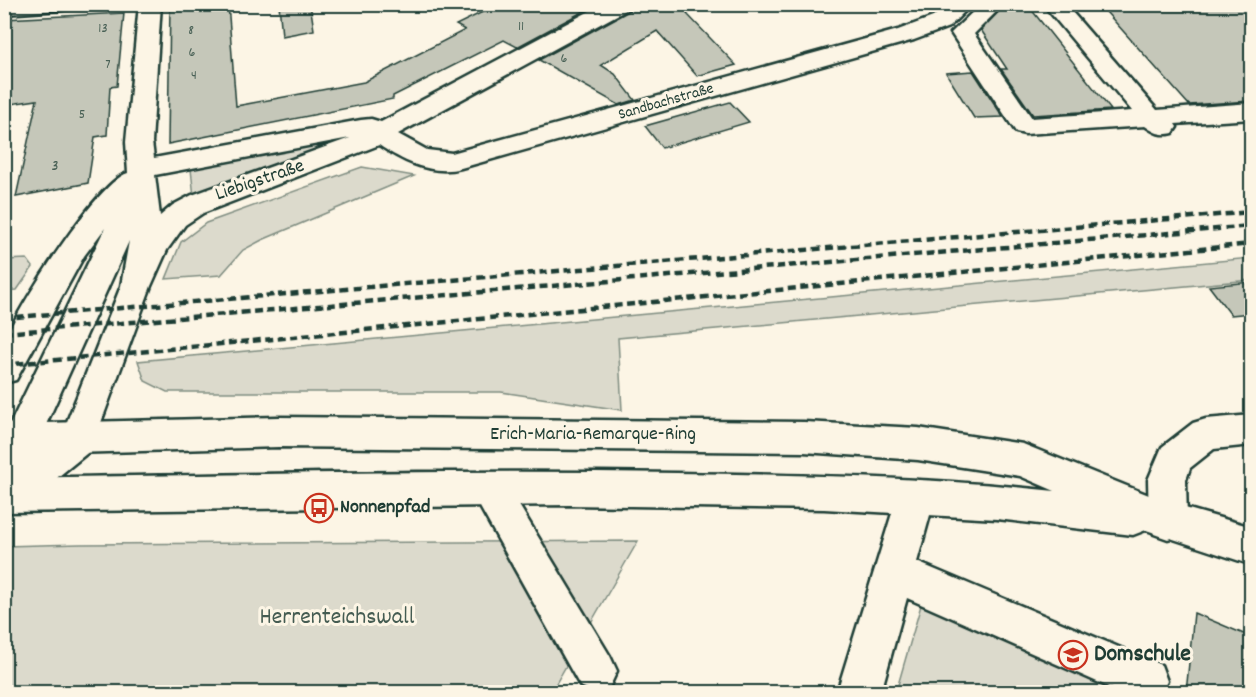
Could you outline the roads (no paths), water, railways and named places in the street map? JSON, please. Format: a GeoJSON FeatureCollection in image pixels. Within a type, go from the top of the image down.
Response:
{"type":"FeatureCollection","features":[{"type":"Feature","properties":{"kind":"street"},"geometry":{"type":"LineString","coordinates":[[4,8],[62,4]]}},
{"type":"Feature","properties":{"kind":"street"},"geometry":{"type":"LineString","coordinates":[[142,169],[111,249],[13,440],[24,488],[78,439],[136,286],[146,226],[142,169],[139,142],[150,4]]}},
{"type":"Feature","properties":{"kind":"street","name":"Liebigstraße"},"geometry":{"type":"LineString","coordinates":[[136,286],[162,233],[174,219],[190,208],[210,198],[334,155],[376,130],[418,113],[620,4]]}},
{"type":"Feature","properties":{"kind":"street","name":"Sandbachstraße"},"geometry":{"type":"LineString","coordinates":[[376,130],[411,154],[430,162],[452,162],[906,35],[941,22],[962,4]]}},
{"type":"Feature","properties":{"kind":"street"},"geometry":{"type":"LineString","coordinates":[[994,4],[962,33],[1025,126],[1251,111]]}},
{"type":"Feature","properties":{"kind":"street"},"geometry":{"type":"LineString","coordinates":[[1053,4],[1151,118],[1168,130],[1251,125]]}},
{"type":"Feature","properties":{"kind":"street","name":"Liebigstraße"},"geometry":{"type":"LineString","coordinates":[[142,169],[376,130]]}},
{"type":"Feature","properties":{"kind":"street"},"geometry":{"type":"LineString","coordinates":[[4,369],[73,250],[102,211],[142,169]]}},
{"type":"Feature","properties":{"kind":"street"},"geometry":{"type":"LineString","coordinates":[[1168,521],[1167,480],[1175,458],[1206,434],[1251,430]]}},
{"type":"Feature","properties":{"kind":"street","name":"Erich-Maria-Remarque-Ring"},"geometry":{"type":"LineString","coordinates":[[13,440],[326,433],[804,436],[918,444],[1023,460],[1168,521],[1251,546]]}},
{"type":"Feature","properties":{"kind":"street","name":"Erich-Maria-Remarque-Ring"},"geometry":{"type":"LineString","coordinates":[[24,488],[801,492],[998,502],[1168,521]]}},
{"type":"Feature","properties":{"kind":"street"},"geometry":{"type":"LineString","coordinates":[[489,489],[595,671]]}},
{"type":"Feature","properties":{"kind":"street"},"geometry":{"type":"LineString","coordinates":[[859,693],[916,497]]}},
{"type":"Feature","properties":{"kind":"street"},"geometry":{"type":"LineString","coordinates":[[894,572],[1145,681]]}},
{"type":"Feature","properties":{"kind":"railway"},"geometry":{"type":"LineString","coordinates":[[4,318],[1252,212]]}},
{"type":"Feature","properties":{"kind":"railway"},"geometry":{"type":"LineString","coordinates":[[4,333],[1252,226]]}},
{"type":"Feature","properties":{"kind":"railway"},"geometry":{"type":"LineString","coordinates":[[4,365],[1252,244]]}},
{"type":"Feature","properties":{"kind":"place","name":"Nonnenpfad"},"geometry":{"type":"Point","coordinates":[319,508]}},
{"type":"Feature","properties":{"kind":"place","name":"Domschule"},"geometry":{"type":"Point","coordinates":[1073,655]}},
{"type":"Feature","properties":{"kind":"park label","name":"Herrenteichswall"},"geometry":{"type":"Point","coordinates":[337,618]}}]}
